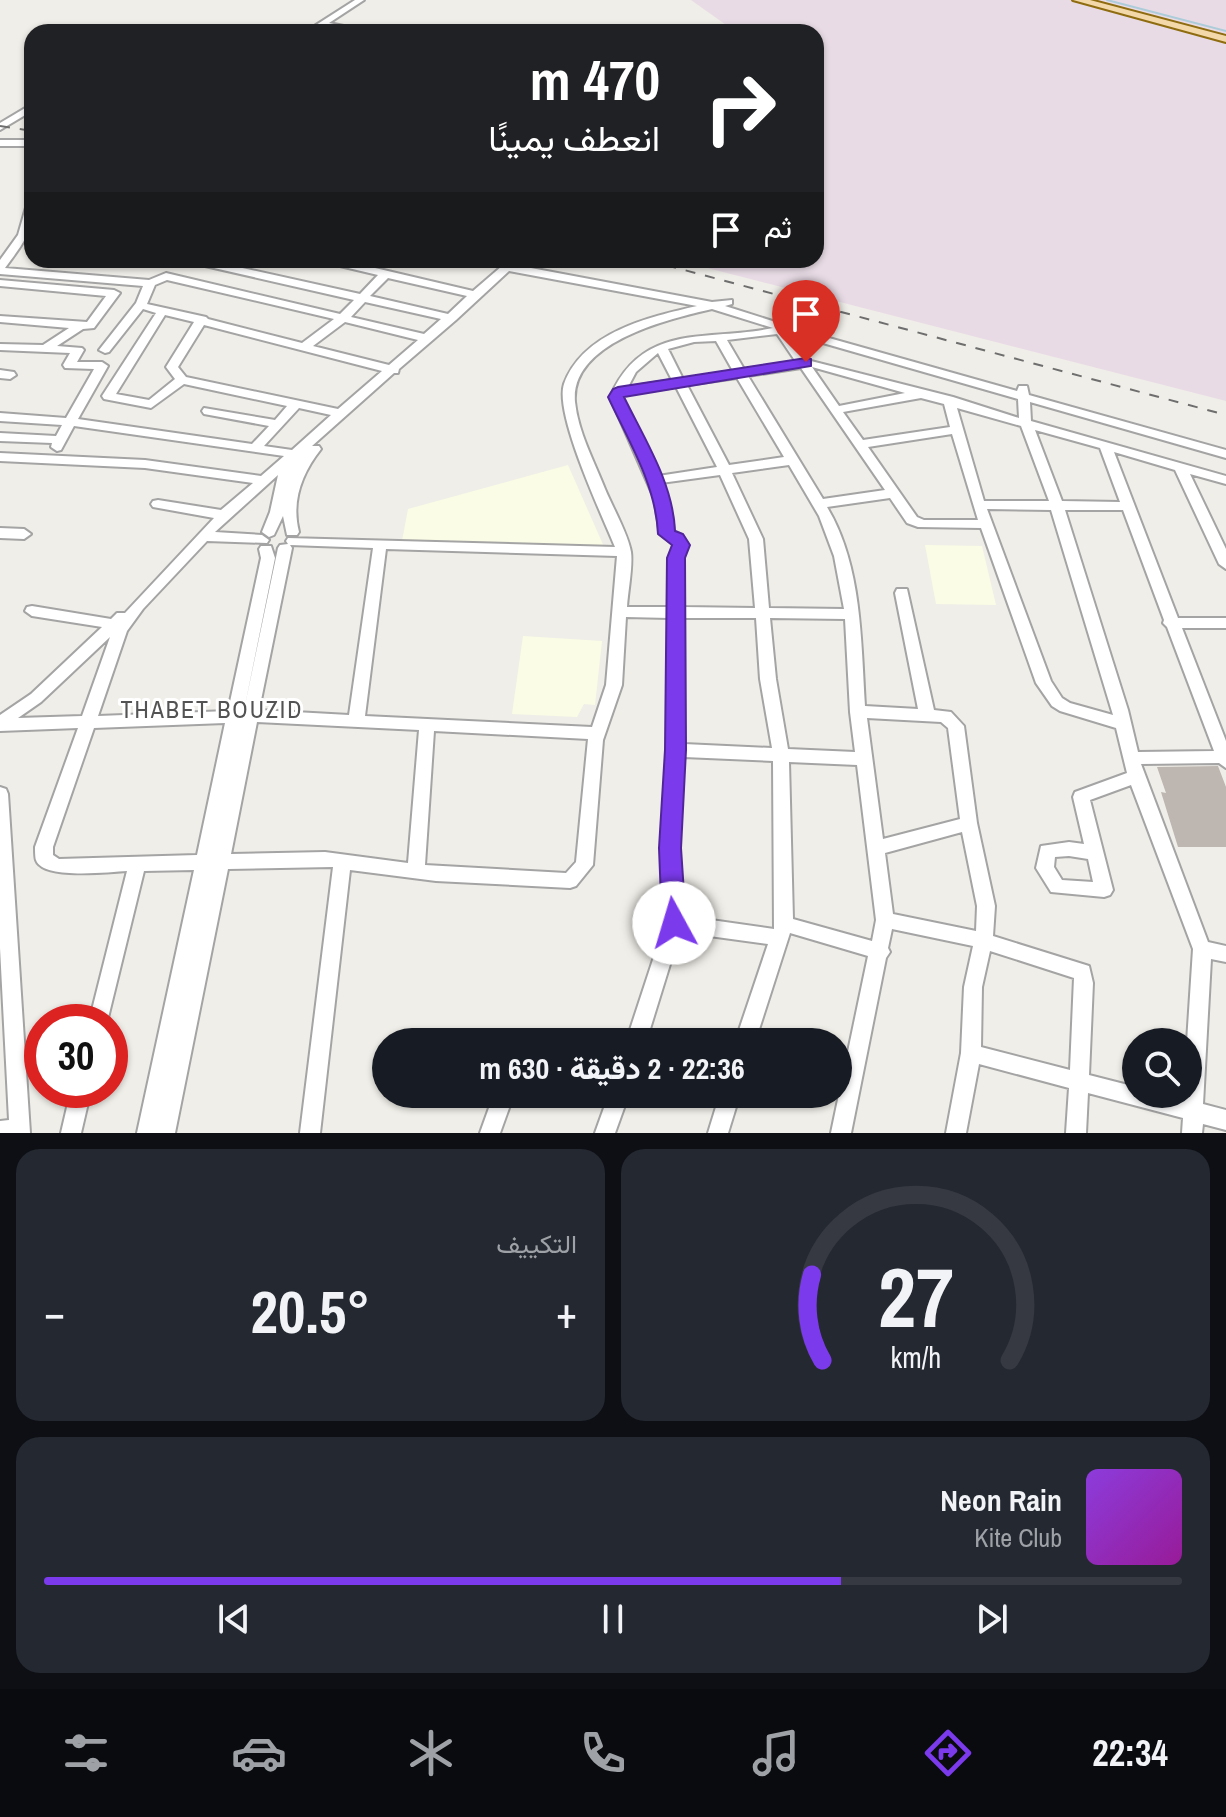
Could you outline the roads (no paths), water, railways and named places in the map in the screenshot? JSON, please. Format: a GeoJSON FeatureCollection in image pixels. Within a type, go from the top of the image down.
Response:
{"type":"FeatureCollection","features":[{"type":"Feature","properties":{"kind":"main road"},"geometry":{"type":"LineString","coordinates":[[1078,0],[1226,38]]}},
{"type":"Feature","properties":{"kind":"main road"},"geometry":{"type":"LineString","coordinates":[[1089,0],[1226,38]]}},
{"type":"Feature","properties":{"kind":"street"},"geometry":{"type":"LineString","coordinates":[[320,24],[360,0]]}},
{"type":"Feature","properties":{"kind":"street"},"geometry":{"type":"LineString","coordinates":[[0,127],[24,112]]}},
{"type":"Feature","properties":{"kind":"street"},"geometry":{"type":"LineString","coordinates":[[0,143],[24,143]]}},
{"type":"Feature","properties":{"kind":"street"},"geometry":{"type":"LineString","coordinates":[[0,269],[24,240]]}},
{"type":"Feature","properties":{"kind":"street"},"geometry":{"type":"LineString","coordinates":[[0,269],[150,283],[178,268]]}},
{"type":"Feature","properties":{"kind":"street"},"geometry":{"type":"LineString","coordinates":[[240,268],[452,318]]}},
{"type":"Feature","properties":{"kind":"street"},"geometry":{"type":"LineString","coordinates":[[360,268],[475,295]]}},
{"type":"Feature","properties":{"kind":"street"},"geometry":{"type":"LineString","coordinates":[[0,724],[36,698],[118,625],[261,480],[394,370],[506,268]]}},
{"type":"Feature","properties":{"kind":"street"},"geometry":{"type":"LineString","coordinates":[[165,1133],[290,541],[289,513],[304,459],[494,285],[508,268]]}},
{"type":"Feature","properties":{"kind":"street"},"geometry":{"type":"LineString","coordinates":[[526,268],[721,304],[788,328],[1226,445]]}},
{"type":"Feature","properties":{"kind":"street"},"geometry":{"type":"LineString","coordinates":[[305,346],[343,318],[385,274]]}},
{"type":"Feature","properties":{"kind":"street"},"geometry":{"type":"LineString","coordinates":[[166,276],[426,338]]}},
{"type":"Feature","properties":{"kind":"street"},"geometry":{"type":"LineString","coordinates":[[0,283],[114,293],[90,326],[0,319]]}},
{"type":"Feature","properties":{"kind":"street"},"geometry":{"type":"LineString","coordinates":[[105,350],[141,304],[150,283]]}},
{"type":"Feature","properties":{"kind":"street"},"geometry":{"type":"LineString","coordinates":[[141,304],[161,313],[202,319],[394,370]]}},
{"type":"Feature","properties":{"kind":"street"},"geometry":{"type":"LineString","coordinates":[[118,625],[43,855],[47,862],[57,866],[342,860],[416,871],[558,883],[574,878],[584,865],[596,733],[614,685],[624,552],[573,425],[570,385],[588,356],[618,335],[660,318],[721,304]]}},
{"type":"Feature","properties":{"kind":"street"},"geometry":{"type":"LineString","coordinates":[[161,313],[108,395],[151,404],[182,380]]}},
{"type":"Feature","properties":{"kind":"street"},"geometry":{"type":"LineString","coordinates":[[202,319],[172,367],[182,380],[343,414]]}},
{"type":"Feature","properties":{"kind":"street"},"geometry":{"type":"LineString","coordinates":[[45,349],[81,325]]}},
{"type":"Feature","properties":{"kind":"street"},"geometry":{"type":"LineString","coordinates":[[640,1028],[674,923],[670,848],[676,750],[676,558],[681,545],[677,538],[667,534],[666,509],[656,480],[616,397],[636,361],[661,347],[788,328]]}},
{"type":"Feature","properties":{"kind":"street"},"geometry":{"type":"LineString","coordinates":[[788,328],[835,410],[915,522],[986,524]]}},
{"type":"Feature","properties":{"kind":"street"},"geometry":{"type":"LineString","coordinates":[[719,337],[819,504],[841,556],[852,614],[858,712],[885,920],[881,952],[841,1133]]}},
{"type":"Feature","properties":{"kind":"street"},"geometry":{"type":"LineString","coordinates":[[0,347],[78,350],[69,365],[102,366],[51,460]]}},
{"type":"Feature","properties":{"kind":"street"},"geometry":{"type":"LineString","coordinates":[[661,347],[756,539],[765,615],[768,679],[781,753],[780,930],[749,1028]]}},
{"type":"Feature","properties":{"kind":"street"},"geometry":{"type":"LineString","coordinates":[[618,392],[806,362],[926,393],[1226,480]]}},
{"type":"Feature","properties":{"kind":"street"},"geometry":{"type":"LineString","coordinates":[[835,410],[926,393]]}},
{"type":"Feature","properties":{"kind":"street"},"geometry":{"type":"LineString","coordinates":[[1023,393],[1025,421],[1057,506],[1124,724],[1136,776],[1202,949],[1192,1133]]}},
{"type":"Feature","properties":{"kind":"street"},"geometry":{"type":"LineString","coordinates":[[1023,393],[1226,454]]}},
{"type":"Feature","properties":{"kind":"street"},"geometry":{"type":"LineString","coordinates":[[949,400],[955,430],[979,505],[1048,691],[1065,707],[1124,724]]}},
{"type":"Feature","properties":{"kind":"street"},"geometry":{"type":"LineString","coordinates":[[256,447],[296,404]]}},
{"type":"Feature","properties":{"kind":"street"},"geometry":{"type":"LineString","coordinates":[[208,411],[278,424]]}},
{"type":"Feature","properties":{"kind":"street"},"geometry":{"type":"LineString","coordinates":[[0,417],[70,422],[295,454]]}},
{"type":"Feature","properties":{"kind":"street"},"geometry":{"type":"LineString","coordinates":[[859,445],[955,430]]}},
{"type":"Feature","properties":{"kind":"street"},"geometry":{"type":"LineString","coordinates":[[0,437],[60,440]]}},
{"type":"Feature","properties":{"kind":"street"},"geometry":{"type":"LineString","coordinates":[[1105,446],[1170,623],[1226,759],[1132,758]]}},
{"type":"Feature","properties":{"kind":"street"},"geometry":{"type":"LineString","coordinates":[[147,1133],[268,558],[266,540],[276,516],[286,468],[295,454]]}},
{"type":"Feature","properties":{"kind":"street"},"geometry":{"type":"LineString","coordinates":[[0,457],[145,464],[261,480]]}},
{"type":"Feature","properties":{"kind":"street"},"geometry":{"type":"LineString","coordinates":[[656,480],[723,467],[793,460]]}},
{"type":"Feature","properties":{"kind":"street"},"geometry":{"type":"LineString","coordinates":[[1180,466],[1226,564]]}},
{"type":"Feature","properties":{"kind":"street"},"geometry":{"type":"LineString","coordinates":[[819,504],[895,493]]}},
{"type":"Feature","properties":{"kind":"street"},"geometry":{"type":"LineString","coordinates":[[158,504],[224,515]]}},
{"type":"Feature","properties":{"kind":"street"},"geometry":{"type":"LineString","coordinates":[[979,505],[1128,506]]}},
{"type":"Feature","properties":{"kind":"street"},"geometry":{"type":"LineString","coordinates":[[266,540],[282,529],[290,541]]}},
{"type":"Feature","properties":{"kind":"street"},"geometry":{"type":"LineString","coordinates":[[0,533],[24,534]]}},
{"type":"Feature","properties":{"kind":"street"},"geometry":{"type":"LineString","coordinates":[[204,536],[624,552]]}},
{"type":"Feature","properties":{"kind":"street"},"geometry":{"type":"LineString","coordinates":[[356,721],[380,544]]}},
{"type":"Feature","properties":{"kind":"street"},"geometry":{"type":"LineString","coordinates":[[902,593],[927,715]]}},
{"type":"Feature","properties":{"kind":"street"},"geometry":{"type":"LineString","coordinates":[[32,611],[118,625]]}},
{"type":"Feature","properties":{"kind":"street"},"geometry":{"type":"LineString","coordinates":[[619,612],[852,614]]}},
{"type":"Feature","properties":{"kind":"street"},"geometry":{"type":"LineString","coordinates":[[1170,623],[1226,623]]}},
{"type":"Feature","properties":{"kind":"street"},"geometry":{"type":"LineString","coordinates":[[858,712],[945,716],[956,726],[969,823],[986,906],[986,926],[980,940],[973,987],[971,1053],[956,1133]]}},
{"type":"Feature","properties":{"kind":"street"},"geometry":{"type":"LineString","coordinates":[[0,724],[252,716],[596,733]]}},
{"type":"Feature","properties":{"kind":"street"},"geometry":{"type":"LineString","coordinates":[[416,871],[427,724]]}},
{"type":"Feature","properties":{"kind":"street"},"geometry":{"type":"LineString","coordinates":[[676,750],[865,759]]}},
{"type":"Feature","properties":{"kind":"street"},"geometry":{"type":"LineString","coordinates":[[1094,853],[1081,797],[1136,776]]}},
{"type":"Feature","properties":{"kind":"street"},"geometry":{"type":"LineString","coordinates":[[0,794],[13,1131]]}},
{"type":"Feature","properties":{"kind":"street"},"geometry":{"type":"LineString","coordinates":[[876,848],[969,823]]}},
{"type":"Feature","properties":{"kind":"street"},"geometry":{"type":"LineString","coordinates":[[310,1133],[342,860]]}},
{"type":"Feature","properties":{"kind":"street"},"geometry":{"type":"LineString","coordinates":[[102,1004],[137,864]]}},
{"type":"Feature","properties":{"kind":"street"},"geometry":{"type":"LineString","coordinates":[[885,920],[980,940],[1082,972],[1076,1133]]}},
{"type":"Feature","properties":{"kind":"street"},"geometry":{"type":"LineString","coordinates":[[674,923],[780,930],[881,952]]}},
{"type":"Feature","properties":{"kind":"street"},"geometry":{"type":"LineString","coordinates":[[1202,949],[1226,954]]}},
{"type":"Feature","properties":{"kind":"street"},"geometry":{"type":"LineString","coordinates":[[971,1053],[1226,1120]]}},
{"type":"Feature","properties":{"kind":"street"},"geometry":{"type":"LineString","coordinates":[[71,1133],[77,1108]]}},
{"type":"Feature","properties":{"kind":"street"},"geometry":{"type":"LineString","coordinates":[[490,1133],[499,1108]]}},
{"type":"Feature","properties":{"kind":"street"},"geometry":{"type":"LineString","coordinates":[[605,1133],[614,1108]]}},
{"type":"Feature","properties":{"kind":"street"},"geometry":{"type":"LineString","coordinates":[[718,1133],[726,1108]]}},
{"type":"Feature","properties":{"kind":"waterway"},"geometry":{"type":"LineString","coordinates":[[1107,0],[1226,31]]}},
{"type":"Feature","properties":{"kind":"railway"},"geometry":{"type":"LineString","coordinates":[[0,126],[24,130]]}},
{"type":"Feature","properties":{"kind":"railway"},"geometry":{"type":"LineString","coordinates":[[677,268],[1226,415]]}},
{"type":"Feature","properties":{"kind":"district","name":"THABET BOUZID"},"geometry":{"type":"Point","coordinates":[212,710]}}]}
